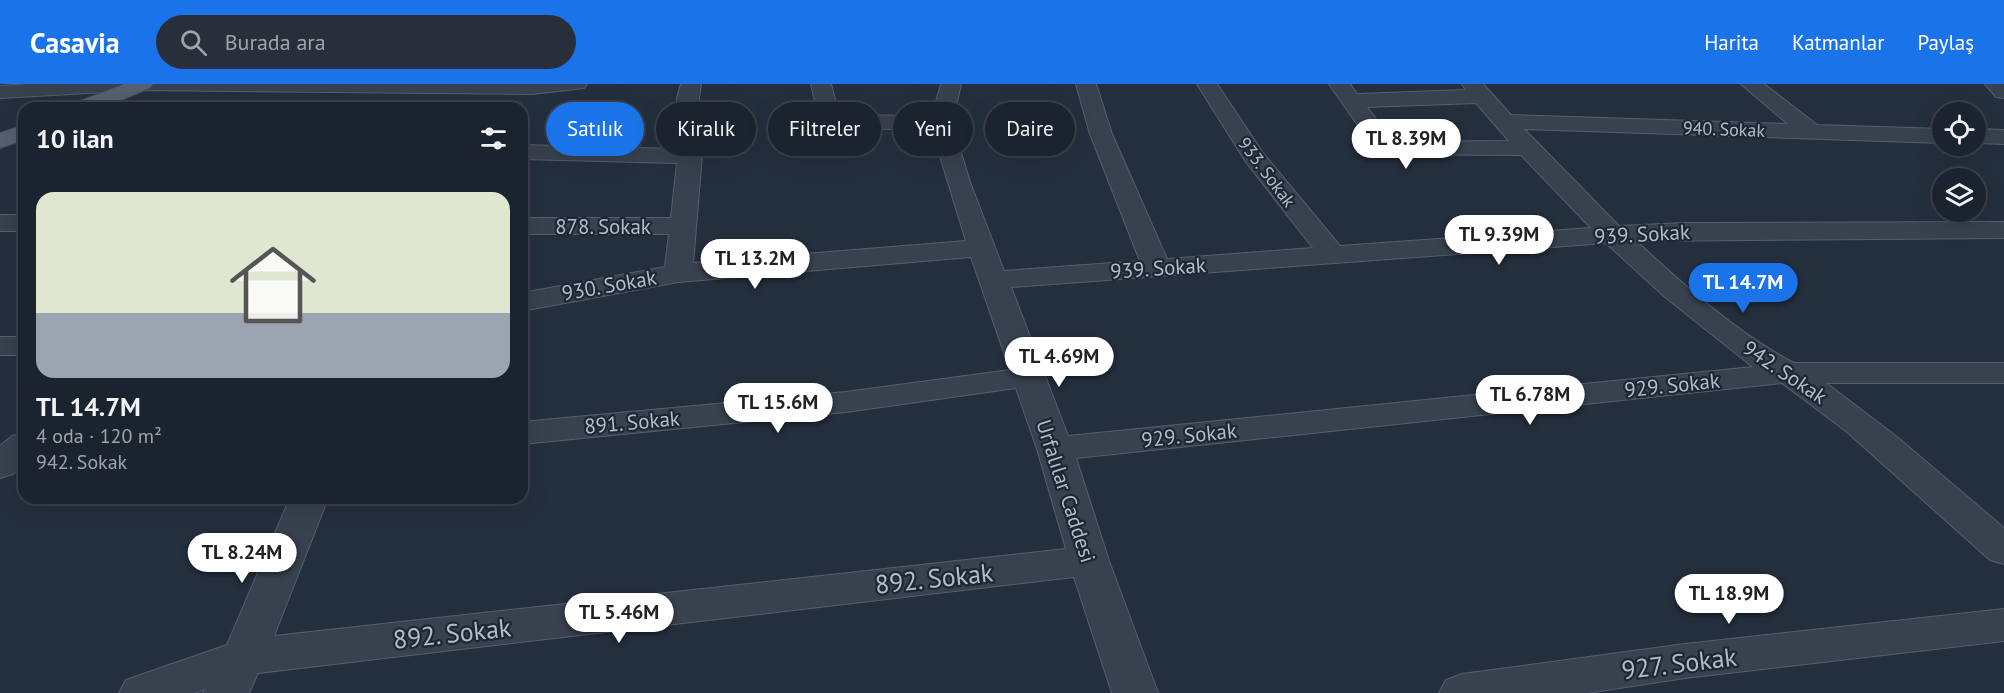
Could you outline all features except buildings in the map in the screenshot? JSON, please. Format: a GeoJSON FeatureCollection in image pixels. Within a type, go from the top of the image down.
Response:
{"type":"FeatureCollection","features":[{"type":"Feature","properties":{"kind":"main road"},"geometry":{"type":"LineString","coordinates":[[98,102],[142,84]]}},
{"type":"Feature","properties":{"kind":"street"},"geometry":{"type":"LineString","coordinates":[[0,92],[142,84],[532,88],[577,84]]}},
{"type":"Feature","properties":{"kind":"street"},"geometry":{"type":"LineString","coordinates":[[688,102],[691,84]]}},
{"type":"Feature","properties":{"kind":"street"},"geometry":{"type":"LineString","coordinates":[[821,84],[829,122],[893,123]]}},
{"type":"Feature","properties":{"kind":"street"},"geometry":{"type":"LineString","coordinates":[[946,102],[951,84]]}},
{"type":"Feature","properties":{"kind":"street"},"geometry":{"type":"LineString","coordinates":[[1086,84],[1101,135],[1157,268]]}},
{"type":"Feature","properties":{"kind":"street","name":"933. Sokak"},"geometry":{"type":"LineString","coordinates":[[1207,84],[1254,158],[1333,255]]}},
{"type":"Feature","properties":{"kind":"street"},"geometry":{"type":"LineString","coordinates":[[1750,84],[1812,132]]}},
{"type":"Feature","properties":{"kind":"street"},"geometry":{"type":"LineString","coordinates":[[1995,84],[2004,92]]}},
{"type":"Feature","properties":{"kind":"street"},"geometry":{"type":"LineString","coordinates":[[1345,92],[1477,90]]}},
{"type":"Feature","properties":{"kind":"street","name":"942. Sokak"},"geometry":{"type":"LineString","coordinates":[[1477,90],[1527,148],[1670,285],[1752,352],[1808,385],[1868,432],[2004,550]]}},
{"type":"Feature","properties":{"kind":"street"},"geometry":{"type":"LineString","coordinates":[[1345,92],[1386,149],[1527,148]]}},
{"type":"Feature","properties":{"kind":"street","name":"940. Sokak"},"geometry":{"type":"LineString","coordinates":[[1505,122],[1932,136]]}},
{"type":"Feature","properties":{"kind":"street"},"geometry":{"type":"LineString","coordinates":[[1986,136],[2004,137]]}},
{"type":"Feature","properties":{"kind":"street"},"geometry":{"type":"LineString","coordinates":[[528,152],[656,155]]}},
{"type":"Feature","properties":{"kind":"street"},"geometry":{"type":"LineString","coordinates":[[678,273],[690,156]]}},
{"type":"Feature","properties":{"kind":"street","name":"Urfalılar Caddesi"},"geometry":{"type":"LineString","coordinates":[[952,156],[1027,377],[1055,448],[1089,561],[1135,693]]}},
{"type":"Feature","properties":{"kind":"street"},"geometry":{"type":"LineString","coordinates":[[0,223],[18,224]]}},
{"type":"Feature","properties":{"kind":"street","name":"878. Sokak"},"geometry":{"type":"LineString","coordinates":[[528,226],[683,226]]}},
{"type":"Feature","properties":{"kind":"street","name":"939. Sokak"},"geometry":{"type":"LineString","coordinates":[[994,280],[1615,234],[1684,231],[2004,230]]}},
{"type":"Feature","properties":{"kind":"street","name":"930. Sokak"},"geometry":{"type":"LineString","coordinates":[[528,301],[678,273],[983,248]]}},
{"type":"Feature","properties":{"kind":"street"},"geometry":{"type":"LineString","coordinates":[[0,346],[18,346]]}},
{"type":"Feature","properties":{"kind":"street","name":"929. Sokak"},"geometry":{"type":"LineString","coordinates":[[1055,448],[1788,374],[2004,373]]}},
{"type":"Feature","properties":{"kind":"street","name":"891. Sokak"},"geometry":{"type":"LineString","coordinates":[[528,432],[846,402],[1027,377]]}},
{"type":"Feature","properties":{"kind":"street"},"geometry":{"type":"LineString","coordinates":[[0,466],[18,450]]}},
{"type":"Feature","properties":{"kind":"street"},"geometry":{"type":"LineString","coordinates":[[0,466],[18,466]]}},
{"type":"Feature","properties":{"kind":"street"},"geometry":{"type":"LineString","coordinates":[[226,693],[244,657],[307,504]]}},
{"type":"Feature","properties":{"kind":"street","name":"892. Sokak"},"geometry":{"type":"LineString","coordinates":[[142,693],[244,657],[1089,561]]}},
{"type":"Feature","properties":{"kind":"street","name":"927. Sokak"},"geometry":{"type":"LineString","coordinates":[[1462,693],[1685,661],[2004,625]]}}]}
